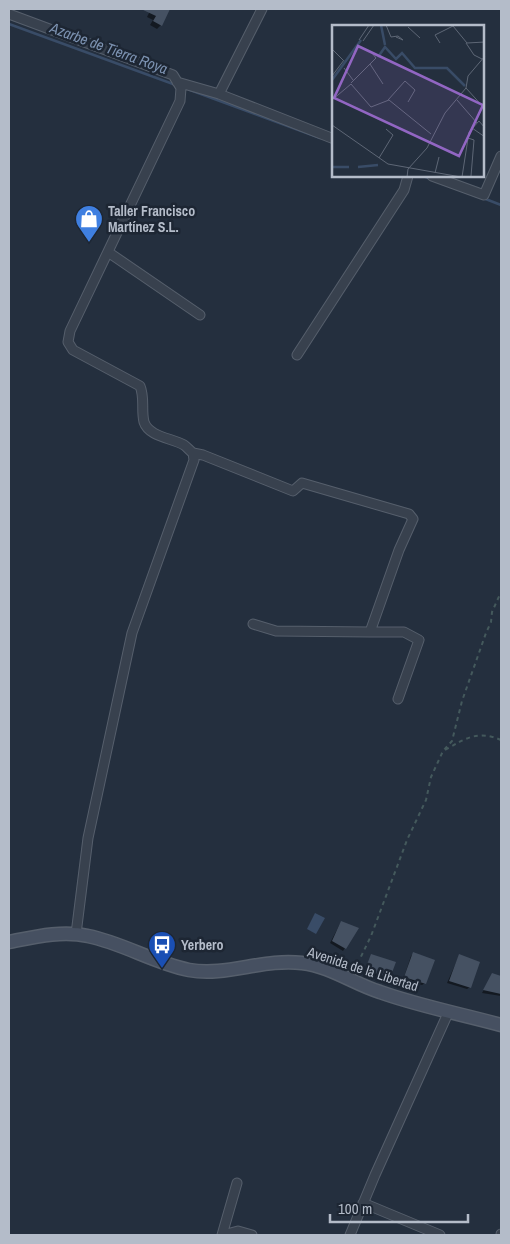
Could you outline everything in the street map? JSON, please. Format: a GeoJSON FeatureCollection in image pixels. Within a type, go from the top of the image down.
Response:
{"type":"FeatureCollection","features":[{"type":"Feature","properties":{"kind":"main road","name":"Avenida de la Libertad"},"geometry":{"type":"LineString","coordinates":[[9,942],[44,936],[76,934],[97,938],[189,970],[214,971],[295,962],[317,966],[380,992],[501,1025]]}},
{"type":"Feature","properties":{"kind":"street"},"geometry":{"type":"LineString","coordinates":[[219,94],[262,9]]}},
{"type":"Feature","properties":{"kind":"street"},"geometry":{"type":"LineString","coordinates":[[9,14],[173,75],[181,88],[180,101],[70,331],[68,342],[73,350],[140,386],[144,396],[143,412],[145,424],[151,431],[184,446],[193,454],[203,455],[293,491],[302,483],[409,514],[413,519],[399,550],[370,632]]}},
{"type":"Feature","properties":{"kind":"street"},"geometry":{"type":"LineString","coordinates":[[177,82],[219,94],[332,138]]}},
{"type":"Feature","properties":{"kind":"street"},"geometry":{"type":"LineString","coordinates":[[437,178],[484,195],[501,156]]}},
{"type":"Feature","properties":{"kind":"street"},"geometry":{"type":"LineString","coordinates":[[297,355],[404,190],[407,178]]}},
{"type":"Feature","properties":{"kind":"street"},"geometry":{"type":"LineString","coordinates":[[108,252],[200,315]]}},
{"type":"Feature","properties":{"kind":"street"},"geometry":{"type":"LineString","coordinates":[[76,934],[88,838],[132,633],[191,471],[194,460],[193,454]]}},
{"type":"Feature","properties":{"kind":"street"},"geometry":{"type":"LineString","coordinates":[[253,624],[276,632],[404,632],[419,640],[398,699]]}},
{"type":"Feature","properties":{"kind":"street"},"geometry":{"type":"LineString","coordinates":[[350,1235],[449,1011]]}},
{"type":"Feature","properties":{"kind":"street"},"geometry":{"type":"LineString","coordinates":[[237,1183],[223,1235],[238,1231],[252,1235]]}},
{"type":"Feature","properties":{"kind":"street"},"geometry":{"type":"LineString","coordinates":[[363,1204],[440,1235]]}},
{"type":"Feature","properties":{"kind":"path"},"geometry":{"type":"LineString","coordinates":[[349,980],[371,936],[407,840],[424,806],[431,777],[443,751],[452,741],[462,701],[491,622],[492,612],[501,592]]}},
{"type":"Feature","properties":{"kind":"path"},"geometry":{"type":"LineString","coordinates":[[443,751],[474,736],[484,734],[501,740]]}},
{"type":"Feature","properties":{"kind":"water"},"geometry":{"type":"Polygon","coordinates":[[[315,913],[325,918],[316,934],[307,929],[315,913]]]}},
{"type":"Feature","properties":{"kind":"building"},"geometry":{"type":"Polygon","coordinates":[[[141,9],[170,9],[162,26],[153,21],[156,16],[141,9]]]}},
{"type":"Feature","properties":{"kind":"building"},"geometry":{"type":"Polygon","coordinates":[[[341,921],[359,928],[346,949],[332,941],[341,921]]]}},
{"type":"Feature","properties":{"kind":"building"},"geometry":{"type":"Polygon","coordinates":[[[413,952],[435,960],[426,984],[404,977],[413,952]]]}},
{"type":"Feature","properties":{"kind":"building"},"geometry":{"type":"Polygon","coordinates":[[[371,954],[396,962],[390,978],[365,970],[371,954]]]}},
{"type":"Feature","properties":{"kind":"building"},"geometry":{"type":"Polygon","coordinates":[[[459,954],[480,962],[471,988],[449,981],[459,954]]]}},
{"type":"Feature","properties":{"kind":"building"},"geometry":{"type":"Polygon","coordinates":[[[492,973],[501,976],[501,994],[483,990],[492,973]]]}},
{"type":"Feature","properties":{"kind":"waterway","name":"Azarbe de Tierra Roya"},"geometry":{"type":"LineString","coordinates":[[9,24],[173,84]]}},
{"type":"Feature","properties":{"kind":"waterway","name":"Azarbe de Tierra Roya"},"geometry":{"type":"LineString","coordinates":[[190,90],[320,138]]}},
{"type":"Feature","properties":{"kind":"waterway","name":"Azarbe de Tierra Roya"},"geometry":{"type":"LineString","coordinates":[[483,198],[501,205]]}},
{"type":"Feature","properties":{"kind":"place","name":"Taller Francisco Martínez S.L."},"geometry":{"type":"Point","coordinates":[89,243]}},
{"type":"Feature","properties":{"kind":"place","name":"Yerbero"},"geometry":{"type":"Point","coordinates":[162,969]}}]}
